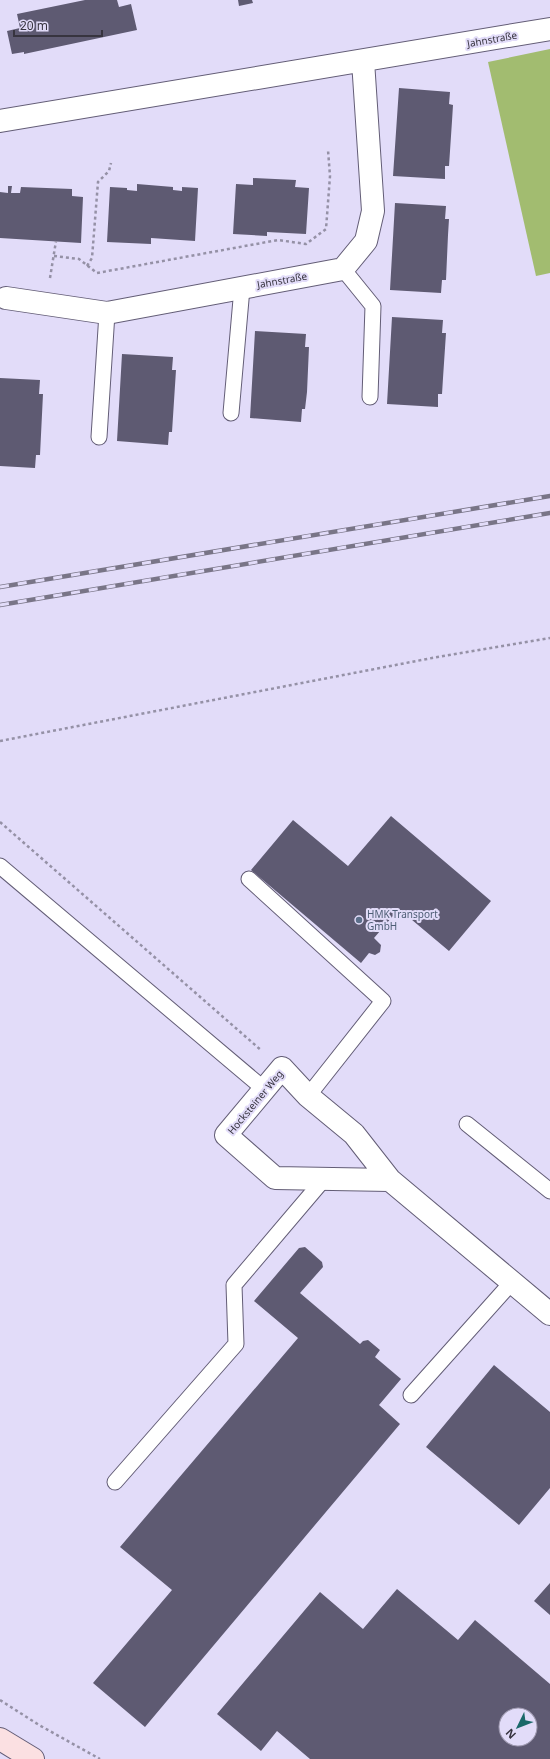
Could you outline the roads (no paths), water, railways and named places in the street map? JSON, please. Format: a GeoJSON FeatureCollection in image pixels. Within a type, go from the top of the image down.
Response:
{"type":"FeatureCollection","features":[{"type":"Feature","properties":{"kind":"main road"},"geometry":{"type":"LineString","coordinates":[[0,1739],[33,1759]]}},
{"type":"Feature","properties":{"kind":"street","name":"Jahnstraße"},"geometry":{"type":"LineString","coordinates":[[0,121],[550,29]]}},
{"type":"Feature","properties":{"kind":"street"},"geometry":{"type":"LineString","coordinates":[[343,269],[366,241],[373,211],[363,61]]}},
{"type":"Feature","properties":{"kind":"street","name":"Jahnstraße"},"geometry":{"type":"LineString","coordinates":[[3,303],[46,304],[107,313],[343,269]]}},
{"type":"Feature","properties":{"kind":"street","name":"Hocksteiner Weg"},"geometry":{"type":"LineString","coordinates":[[390,1180],[275,1178],[226,1135],[282,1068],[308,1096],[354,1134],[390,1180],[549,1312]]}},
{"type":"Feature","properties":{"kind":"lane"},"geometry":{"type":"LineString","coordinates":[[343,269],[373,306],[370,397]]}},
{"type":"Feature","properties":{"kind":"lane"},"geometry":{"type":"LineString","coordinates":[[232,413],[242,288]]}},
{"type":"Feature","properties":{"kind":"lane"},"geometry":{"type":"LineString","coordinates":[[100,437],[107,313]]}},
{"type":"Feature","properties":{"kind":"lane"},"geometry":{"type":"LineString","coordinates":[[0,866],[264,1089]]}},
{"type":"Feature","properties":{"kind":"lane"},"geometry":{"type":"LineString","coordinates":[[249,879],[383,1001],[308,1096]]}},
{"type":"Feature","properties":{"kind":"lane"},"geometry":{"type":"LineString","coordinates":[[467,1124],[550,1191]]}},
{"type":"Feature","properties":{"kind":"lane"},"geometry":{"type":"LineString","coordinates":[[115,1482],[236,1344],[234,1285],[324,1179]]}},
{"type":"Feature","properties":{"kind":"lane"},"geometry":{"type":"LineString","coordinates":[[411,1395],[512,1282]]}},
{"type":"Feature","properties":{"kind":"railway"},"geometry":{"type":"LineString","coordinates":[[0,587],[550,496]]}},
{"type":"Feature","properties":{"kind":"railway"},"geometry":{"type":"LineString","coordinates":[[0,605],[550,513]]}},
{"type":"Feature","properties":{"kind":"place","name":"HMK Transport GmbH"},"geometry":{"type":"Point","coordinates":[359,920]}}]}
